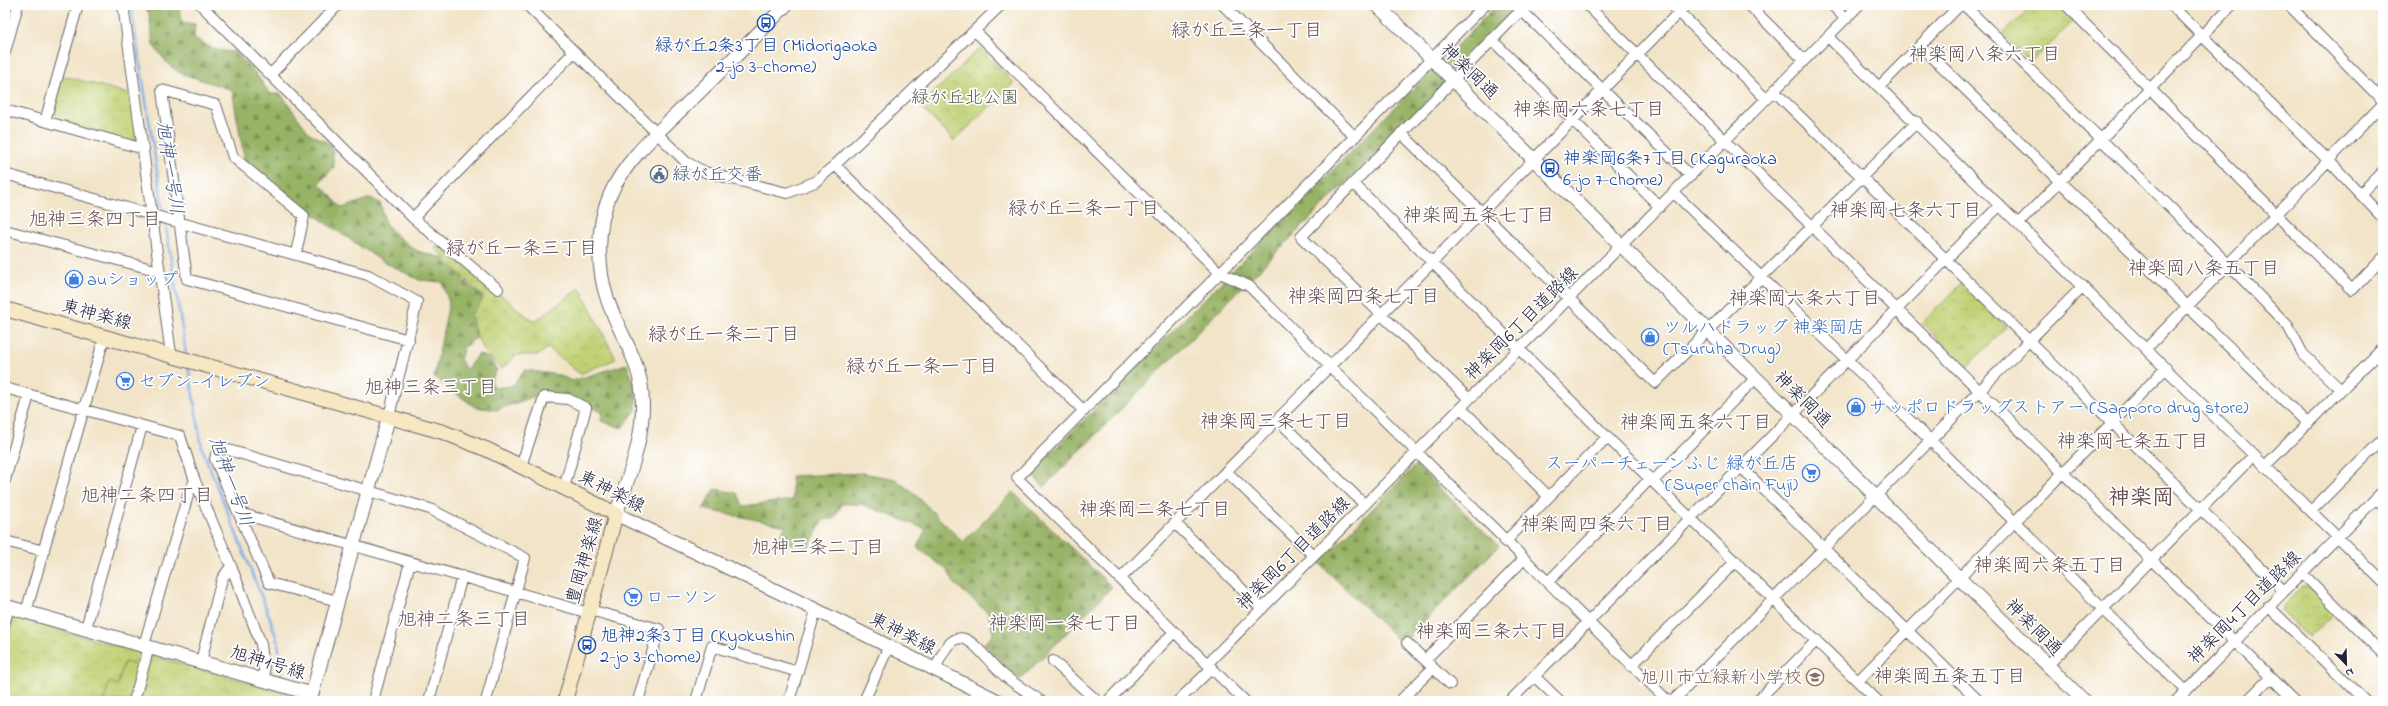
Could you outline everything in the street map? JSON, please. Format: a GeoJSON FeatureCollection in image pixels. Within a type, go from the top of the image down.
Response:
{"type":"FeatureCollection","features":[{"type":"Feature","properties":{"kind":"main road","name":"東神楽線"},"geometry":{"type":"LineString","coordinates":[[5,309],[105,335],[443,432],[521,466],[616,514]]}},
{"type":"Feature","properties":{"kind":"main road","name":"豊岡神楽線"},"geometry":{"type":"LineString","coordinates":[[564,701],[616,514]]}},
{"type":"Feature","properties":{"kind":"street"},"geometry":{"type":"LineString","coordinates":[[5,52],[9,25],[18,5]]}},
{"type":"Feature","properties":{"kind":"street"},"geometry":{"type":"LineString","coordinates":[[45,121],[78,5]]}},
{"type":"Feature","properties":{"kind":"street"},"geometry":{"type":"LineString","coordinates":[[124,5],[155,215],[159,271],[180,357]]}},
{"type":"Feature","properties":{"kind":"street"},"geometry":{"type":"LineString","coordinates":[[201,5],[413,218],[498,289]]}},
{"type":"Feature","properties":{"kind":"street"},"geometry":{"type":"LineString","coordinates":[[270,75],[338,5]]}},
{"type":"Feature","properties":{"kind":"street"},"geometry":{"type":"LineString","coordinates":[[527,5],[686,162],[704,172],[787,193],[816,182],[1001,5]]}},
{"type":"Feature","properties":{"kind":"street","name":"豊岡神楽線"},"geometry":{"type":"LineString","coordinates":[[616,514],[637,446],[643,418],[641,386],[634,358],[608,302],[601,274],[601,236],[610,194],[624,173],[657,134],[786,5]]}},
{"type":"Feature","properties":{"kind":"street"},"geometry":{"type":"LineString","coordinates":[[1223,5],[1355,137]]}},
{"type":"Feature","properties":{"kind":"street","name":"神楽岡通"},"geometry":{"type":"LineString","coordinates":[[1377,5],[2084,701]]}},
{"type":"Feature","properties":{"kind":"street"},"geometry":{"type":"LineString","coordinates":[[1244,701],[1018,478],[1485,5]]}},
{"type":"Feature","properties":{"kind":"street"},"geometry":{"type":"LineString","coordinates":[[1587,5],[2295,701]]}},
{"type":"Feature","properties":{"kind":"street"},"geometry":{"type":"LineString","coordinates":[[1749,5],[1804,60]]}},
{"type":"Feature","properties":{"kind":"street"},"geometry":{"type":"LineString","coordinates":[[1832,5],[1846,19]]}},
{"type":"Feature","properties":{"kind":"street","name":"神楽岡6丁目道路線"},"geometry":{"type":"LineString","coordinates":[[1178,701],[1262,609],[1859,5]]}},
{"type":"Feature","properties":{"kind":"street"},"geometry":{"type":"LineString","coordinates":[[1880,86],[1960,5]]}},
{"type":"Feature","properties":{"kind":"street"},"geometry":{"type":"LineString","coordinates":[[1964,5],[2228,264],[2288,326],[2303,354],[2341,390]]}},
{"type":"Feature","properties":{"kind":"street"},"geometry":{"type":"LineString","coordinates":[[2066,5],[2352,290],[2383,258]]}},
{"type":"Feature","properties":{"kind":"street"},"geometry":{"type":"LineString","coordinates":[[2171,5],[2329,161],[2383,218]]}},
{"type":"Feature","properties":{"kind":"street"},"geometry":{"type":"LineString","coordinates":[[2019,223],[2232,5]]}},
{"type":"Feature","properties":{"kind":"street"},"geometry":{"type":"LineString","coordinates":[[2147,348],[2329,161],[2383,102],[2289,5]]}},
{"type":"Feature","properties":{"kind":"street"},"geometry":{"type":"LineString","coordinates":[[1470,399],[1380,316],[1301,237],[1454,80],[1491,39],[1524,7],[1603,89],[1691,176]]}},
{"type":"Feature","properties":{"kind":"street"},"geometry":{"type":"LineString","coordinates":[[1120,579],[1330,368],[1603,89],[1679,7],[1766,99]]}},
{"type":"Feature","properties":{"kind":"street"},"geometry":{"type":"LineString","coordinates":[[974,31],[1220,273],[1249,286],[1330,368],[1668,701]]}},
{"type":"Feature","properties":{"kind":"street"},"geometry":{"type":"LineString","coordinates":[[1828,36],[2147,348],[2383,582]]}},
{"type":"Feature","properties":{"kind":"street"},"geometry":{"type":"LineString","coordinates":[[1491,39],[1660,206]]}},
{"type":"Feature","properties":{"kind":"street"},"geometry":{"type":"LineString","coordinates":[[1921,46],[2188,305],[2308,424]]}},
{"type":"Feature","properties":{"kind":"street"},"geometry":{"type":"LineString","coordinates":[[413,218],[574,52]]}},
{"type":"Feature","properties":{"kind":"street"},"geometry":{"type":"LineString","coordinates":[[296,253],[304,216],[233,157],[216,104],[162,90],[176,220],[187,279],[409,340]]}},
{"type":"Feature","properties":{"kind":"street"},"geometry":{"type":"LineString","coordinates":[[1774,91],[2284,591]]}},
{"type":"Feature","properties":{"kind":"street"},"geometry":{"type":"LineString","coordinates":[[5,110],[144,148]]}},
{"type":"Feature","properties":{"kind":"street"},"geometry":{"type":"LineString","coordinates":[[1401,133],[1655,383],[1763,278],[1917,122]]}},
{"type":"Feature","properties":{"kind":"street"},"geometry":{"type":"LineString","coordinates":[[835,165],[1084,411]]}},
{"type":"Feature","properties":{"kind":"street"},"geometry":{"type":"LineString","coordinates":[[2360,194],[2383,171]]}},
{"type":"Feature","properties":{"kind":"street"},"geometry":{"type":"LineString","coordinates":[[5,174],[296,253],[368,275],[417,302],[409,340],[389,416]]}},
{"type":"Feature","properties":{"kind":"street"},"geometry":{"type":"LineString","coordinates":[[1353,183],[1432,263],[1521,348],[1608,437],[1691,516],[1878,701]]}},
{"type":"Feature","properties":{"kind":"street"},"geometry":{"type":"LineString","coordinates":[[1674,193],[1931,440],[2186,691]]}},
{"type":"Feature","properties":{"kind":"street"},"geometry":{"type":"LineString","coordinates":[[1510,701],[1740,466],[1793,415],[2000,205]]}},
{"type":"Feature","properties":{"kind":"street"},"geometry":{"type":"LineString","coordinates":[[5,230],[159,271]]}},
{"type":"Feature","properties":{"kind":"street"},"geometry":{"type":"LineString","coordinates":[[1673,701],[1774,598],[1825,549],[2083,286]]}},
{"type":"Feature","properties":{"kind":"street"},"geometry":{"type":"LineString","coordinates":[[26,612],[85,410],[105,335]]}},
{"type":"Feature","properties":{"kind":"street"},"geometry":{"type":"LineString","coordinates":[[2266,466],[2383,348]]}},
{"type":"Feature","properties":{"kind":"street"},"geometry":{"type":"LineString","coordinates":[[1858,681],[2166,368]]}},
{"type":"Feature","properties":{"kind":"street"},"geometry":{"type":"LineString","coordinates":[[1548,582],[1756,378]]}},
{"type":"Feature","properties":{"kind":"street"},"geometry":{"type":"LineString","coordinates":[[5,388],[180,436],[195,480],[231,566],[261,644],[270,680]]}},
{"type":"Feature","properties":{"kind":"street"},"geometry":{"type":"LineString","coordinates":[[5,480],[29,395]]}},
{"type":"Feature","properties":{"kind":"street"},"geometry":{"type":"LineString","coordinates":[[521,466],[544,397],[568,399],[586,408],[564,488]]}},
{"type":"Feature","properties":{"kind":"street"},"geometry":{"type":"LineString","coordinates":[[1461,408],[1549,497]]}},
{"type":"Feature","properties":{"kind":"street","name":"旭神1号線"},"geometry":{"type":"LineString","coordinates":[[7,606],[291,686],[311,697],[389,416]]}},
{"type":"Feature","properties":{"kind":"street"},"geometry":{"type":"LineString","coordinates":[[1278,420],[1365,505]]}},
{"type":"Feature","properties":{"kind":"street"},"geometry":{"type":"LineString","coordinates":[[86,628],[142,426]]}},
{"type":"Feature","properties":{"kind":"street"},"geometry":{"type":"LineString","coordinates":[[1506,542],[1608,437]]}},
{"type":"Feature","properties":{"kind":"street"},"geometry":{"type":"LineString","coordinates":[[2311,511],[2383,439]]}},
{"type":"Feature","properties":{"kind":"street"},"geometry":{"type":"LineString","coordinates":[[338,601],[269,583],[215,459],[218,447],[430,509],[525,558],[486,701]]}},
{"type":"Feature","properties":{"kind":"street"},"geometry":{"type":"LineString","coordinates":[[2047,666],[2150,559],[2254,455]]}},
{"type":"Feature","properties":{"kind":"street"},"geometry":{"type":"LineString","coordinates":[[1740,466],[1978,701]]}},
{"type":"Feature","properties":{"kind":"street"},"geometry":{"type":"LineString","coordinates":[[1226,471],[1314,556]]}},
{"type":"Feature","properties":{"kind":"street"},"geometry":{"type":"LineString","coordinates":[[134,701],[147,646],[189,492],[195,480]]}},
{"type":"Feature","properties":{"kind":"street","name":"神楽岡4丁目道路線"},"geometry":{"type":"LineString","coordinates":[[2176,701],[2337,537],[2381,498]]}},
{"type":"Feature","properties":{"kind":"street"},"geometry":{"type":"LineString","coordinates":[[239,513],[354,544],[410,562],[516,592],[659,630],[638,701]]}},
{"type":"Feature","properties":{"kind":"street","name":"東神楽線"},"geometry":{"type":"LineString","coordinates":[[616,514],[816,610],[888,648],[998,701]]}},
{"type":"Feature","properties":{"kind":"street"},"geometry":{"type":"LineString","coordinates":[[1175,523],[1262,609]]}},
{"type":"Feature","properties":{"kind":"street"},"geometry":{"type":"LineString","coordinates":[[5,541],[44,551]]}},
{"type":"Feature","properties":{"kind":"street"},"geometry":{"type":"LineString","coordinates":[[1425,660],[1524,560]]}},
{"type":"Feature","properties":{"kind":"street"},"geometry":{"type":"LineString","coordinates":[[1631,666],[1736,561]]}},
{"type":"Feature","properties":{"kind":"street"},"geometry":{"type":"LineString","coordinates":[[373,701],[410,562]]}},
{"type":"Feature","properties":{"kind":"street"},"geometry":{"type":"LineString","coordinates":[[201,661],[222,578],[231,566]]}},
{"type":"Feature","properties":{"kind":"street"},"geometry":{"type":"LineString","coordinates":[[2302,573],[2383,654]]}},
{"type":"Feature","properties":{"kind":"street"},"geometry":{"type":"LineString","coordinates":[[429,701],[462,576]]}},
{"type":"Feature","properties":{"kind":"street"},"geometry":{"type":"LineString","coordinates":[[5,621],[7,606]]}},
{"type":"Feature","properties":{"kind":"street"},"geometry":{"type":"LineString","coordinates":[[2268,606],[2365,701]]}},
{"type":"Feature","properties":{"kind":"street"},"geometry":{"type":"LineString","coordinates":[[789,701],[816,610]]}},
{"type":"Feature","properties":{"kind":"street"},"geometry":{"type":"LineString","coordinates":[[1108,701],[1174,632]]}},
{"type":"Feature","properties":{"kind":"street"},"geometry":{"type":"LineString","coordinates":[[935,670],[945,648],[950,641],[966,639],[974,643],[1005,677],[1041,701]]}},
{"type":"Feature","properties":{"kind":"street"},"geometry":{"type":"LineString","coordinates":[[1757,701],[1816,640]]}},
{"type":"Feature","properties":{"kind":"street"},"geometry":{"type":"LineString","coordinates":[[1407,642],[1450,684]]}},
{"type":"Feature","properties":{"kind":"street"},"geometry":{"type":"LineString","coordinates":[[696,701],[712,646],[798,672]]}},
{"type":"Feature","properties":{"kind":"street"},"geometry":{"type":"LineString","coordinates":[[864,701],[888,648]]}},
{"type":"Feature","properties":{"kind":"street"},"geometry":{"type":"LineString","coordinates":[[1053,661],[1097,701]]}},
{"type":"Feature","properties":{"kind":"street"},"geometry":{"type":"LineString","coordinates":[[1400,701],[1433,668]]}},
{"type":"Feature","properties":{"kind":"street"},"geometry":{"type":"LineString","coordinates":[[1534,676],[1560,701]]}},
{"type":"Feature","properties":{"kind":"street"},"geometry":{"type":"LineString","coordinates":[[2247,701],[2271,677]]}},
{"type":"Feature","properties":{"kind":"green space"},"geometry":{"type":"Polygon","coordinates":[[[142,5],[178,5],[182,22],[195,24],[194,37],[213,48],[235,52],[254,71],[270,94],[281,94],[309,133],[332,145],[334,167],[319,183],[342,208],[371,198],[381,204],[385,223],[397,236],[417,251],[443,258],[450,267],[458,267],[462,273],[463,280],[481,296],[485,312],[471,324],[477,337],[464,347],[460,359],[466,370],[478,354],[489,358],[497,370],[491,381],[495,388],[512,386],[525,370],[559,375],[572,381],[627,364],[636,389],[636,410],[622,428],[601,421],[602,412],[568,397],[535,396],[496,410],[475,407],[434,377],[449,303],[442,282],[419,280],[382,261],[327,224],[245,163],[232,90],[180,73],[168,64],[153,45],[149,13],[142,5]]]}},
{"type":"Feature","properties":{"kind":"green space"},"geometry":{"type":"Polygon","coordinates":[[[1497,5],[1522,5],[1044,487],[1031,473],[1497,5]]]}},
{"type":"Feature","properties":{"kind":"green space"},"geometry":{"type":"Polygon","coordinates":[[[2026,5],[2059,5],[2074,21],[2030,62],[2003,34],[2026,12],[2023,8],[2026,5]]]}},
{"type":"Feature","properties":{"kind":"green space","name":"緑が丘北公園"},"geometry":{"type":"Polygon","coordinates":[[[980,48],[1014,83],[954,141],[920,106],[980,48]]]}},
{"type":"Feature","properties":{"kind":"green space"},"geometry":{"type":"Polygon","coordinates":[[[57,74],[137,96],[144,149],[45,121],[57,74]]]}},
{"type":"Feature","properties":{"kind":"green space"},"geometry":{"type":"Polygon","coordinates":[[[439,245],[534,322],[580,288],[616,359],[580,374],[548,348],[538,355],[516,355],[502,369],[489,356],[481,345],[473,324],[471,315],[484,298],[435,248],[439,245]]]}},
{"type":"Feature","properties":{"kind":"green space"},"geometry":{"type":"Polygon","coordinates":[[[1963,282],[2007,327],[1966,368],[1922,323],[1963,282]]]}},
{"type":"Feature","properties":{"kind":"green space"},"geometry":{"type":"Polygon","coordinates":[[[1416,465],[1499,546],[1402,644],[1319,563],[1416,465]]]}},
{"type":"Feature","properties":{"kind":"green space"},"geometry":{"type":"Polygon","coordinates":[[[863,473],[895,479],[916,495],[963,542],[1013,492],[1112,587],[1020,680],[984,644],[993,633],[988,613],[954,583],[948,571],[917,547],[926,529],[861,504],[842,504],[834,519],[823,520],[809,547],[776,541],[786,526],[703,509],[715,489],[737,493],[742,506],[793,500],[791,476],[863,473]]]}},
{"type":"Feature","properties":{"kind":"green space"},"geometry":{"type":"Polygon","coordinates":[[[2302,586],[2310,587],[2336,612],[2309,638],[2283,613],[2283,607],[2302,586]]]}},
{"type":"Feature","properties":{"kind":"green space"},"geometry":{"type":"Polygon","coordinates":[[[13,617],[305,698],[305,701],[5,701],[5,649],[13,617]]]}},
{"type":"Feature","properties":{"kind":"green space"},"geometry":{"type":"Polygon","coordinates":[[[124,662],[139,666],[129,701],[104,701],[109,682],[118,685],[124,662]]]}},
{"type":"Feature","properties":{"kind":"waterway","name":"旭神一号川"},"geometry":{"type":"LineString","coordinates":[[131,5],[164,216]]}},
{"type":"Feature","properties":{"kind":"waterway","name":"旭神一号川"},"geometry":{"type":"LineString","coordinates":[[165,221],[186,354]]}},
{"type":"Feature","properties":{"kind":"waterway","name":"旭神一号川"},"geometry":{"type":"LineString","coordinates":[[188,365],[202,448],[270,618],[278,643],[284,682]]}},
{"type":"Feature","properties":{"kind":"waterway","name":"旭神一号川"},"geometry":{"type":"LineString","coordinates":[[285,691],[287,701]]}},
{"type":"Feature","properties":{"kind":"place","name":"緑が丘2条3丁目 (Midorigaoka 2-jo 3-chome)"},"geometry":{"type":"Point","coordinates":[766,23]}},
{"type":"Feature","properties":{"kind":"place","name":"神楽岡6条7丁目 (Kaguraoka 6-jo 7-chome)"},"geometry":{"type":"Point","coordinates":[1550,168]}},
{"type":"Feature","properties":{"kind":"place","name":"緑が丘交番"},"geometry":{"type":"Point","coordinates":[659,174]}},
{"type":"Feature","properties":{"kind":"place","name":"auショップ"},"geometry":{"type":"Point","coordinates":[74,279]}},
{"type":"Feature","properties":{"kind":"place","name":"ツルハドラッグ 神楽岡店 (Tsuruha Drug)"},"geometry":{"type":"Point","coordinates":[1650,337]}},
{"type":"Feature","properties":{"kind":"place","name":"セブン-イレブン"},"geometry":{"type":"Point","coordinates":[125,381]}},
{"type":"Feature","properties":{"kind":"place","name":"サッポロドラッグストアー (Sapporo drug store)"},"geometry":{"type":"Point","coordinates":[1856,407]}},
{"type":"Feature","properties":{"kind":"place","name":"スーパーチェーンふじ 緑が丘店 (Super chain Fuji)"},"geometry":{"type":"Point","coordinates":[1811,473]}},
{"type":"Feature","properties":{"kind":"place","name":"ローソン"},"geometry":{"type":"Point","coordinates":[633,597]}},
{"type":"Feature","properties":{"kind":"place","name":"旭神2条3丁目 (Kyokushin 2-jo 3-chome)"},"geometry":{"type":"Point","coordinates":[587,645]}},
{"type":"Feature","properties":{"kind":"place","name":"旭川市立緑新小学校"},"geometry":{"type":"Point","coordinates":[1815,677]}},
{"type":"Feature","properties":{"kind":"district","name":"緑が丘三条一丁目"},"geometry":{"type":"Point","coordinates":[1247,29]}},
{"type":"Feature","properties":{"kind":"district","name":"神楽岡八条六丁目"},"geometry":{"type":"Point","coordinates":[1985,53]}},
{"type":"Feature","properties":{"kind":"district","name":"神楽岡六条七丁目"},"geometry":{"type":"Point","coordinates":[1589,108]}},
{"type":"Feature","properties":{"kind":"district","name":"緑が丘二条一丁目"},"geometry":{"type":"Point","coordinates":[1084,207]}},
{"type":"Feature","properties":{"kind":"district","name":"神楽岡七条六丁目"},"geometry":{"type":"Point","coordinates":[1906,209]}},
{"type":"Feature","properties":{"kind":"district","name":"神楽岡五条七丁目"},"geometry":{"type":"Point","coordinates":[1479,214]}},
{"type":"Feature","properties":{"kind":"district","name":"旭神三条四丁目"},"geometry":{"type":"Point","coordinates":[95,218]}},
{"type":"Feature","properties":{"kind":"district","name":"緑が丘一条三丁目"},"geometry":{"type":"Point","coordinates":[522,247]}},
{"type":"Feature","properties":{"kind":"district","name":"神楽岡八条五丁目"},"geometry":{"type":"Point","coordinates":[2204,267]}},
{"type":"Feature","properties":{"kind":"district","name":"神楽岡四条七丁目"},"geometry":{"type":"Point","coordinates":[1364,295]}},
{"type":"Feature","properties":{"kind":"district","name":"神楽岡六条六丁目"},"geometry":{"type":"Point","coordinates":[1805,297]}},
{"type":"Feature","properties":{"kind":"district","name":"緑が丘一条二丁目"},"geometry":{"type":"Point","coordinates":[724,333]}},
{"type":"Feature","properties":{"kind":"district","name":"緑が丘一条一丁目"},"geometry":{"type":"Point","coordinates":[922,365]}},
{"type":"Feature","properties":{"kind":"district","name":"旭神三条三丁目"},"geometry":{"type":"Point","coordinates":[431,386]}},
{"type":"Feature","properties":{"kind":"district","name":"神楽岡三条七丁目"},"geometry":{"type":"Point","coordinates":[1276,420]}},
{"type":"Feature","properties":{"kind":"district","name":"神楽岡五条六丁目"},"geometry":{"type":"Point","coordinates":[1696,421]}},
{"type":"Feature","properties":{"kind":"district","name":"神楽岡七条五丁目"},"geometry":{"type":"Point","coordinates":[2133,440]}},
{"type":"Feature","properties":{"kind":"district","name":"旭神二条四丁目"},"geometry":{"type":"Point","coordinates":[147,494]}},
{"type":"Feature","properties":{"kind":"district","name":"神楽岡"},"geometry":{"type":"Point","coordinates":[2141,496]}},
{"type":"Feature","properties":{"kind":"district","name":"神楽岡二条七丁目"},"geometry":{"type":"Point","coordinates":[1155,508]}},
{"type":"Feature","properties":{"kind":"district","name":"神楽岡四条六丁目"},"geometry":{"type":"Point","coordinates":[1597,523]}},
{"type":"Feature","properties":{"kind":"district","name":"旭神三条二丁目"},"geometry":{"type":"Point","coordinates":[818,546]}},
{"type":"Feature","properties":{"kind":"district","name":"神楽岡六条五丁目"},"geometry":{"type":"Point","coordinates":[2050,564]}},
{"type":"Feature","properties":{"kind":"district","name":"旭神二条三丁目"},"geometry":{"type":"Point","coordinates":[464,618]}},
{"type":"Feature","properties":{"kind":"district","name":"神楽岡一条七丁目"},"geometry":{"type":"Point","coordinates":[1065,622]}},
{"type":"Feature","properties":{"kind":"district","name":"神楽岡三条六丁目"},"geometry":{"type":"Point","coordinates":[1492,630]}},
{"type":"Feature","properties":{"kind":"district","name":"神楽岡五条五丁目"},"geometry":{"type":"Point","coordinates":[1950,675]}}]}
